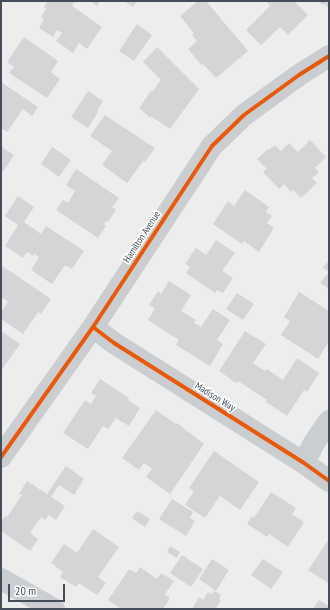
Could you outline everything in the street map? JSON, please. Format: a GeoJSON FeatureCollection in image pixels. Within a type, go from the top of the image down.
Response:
{"type":"FeatureCollection","features":[{"type":"Feature","properties":{"kind":"street","name":"Hamilton Avenue"},"geometry":{"type":"LineString","coordinates":[[1,457],[92,327],[212,146],[244,115],[298,75],[329,56]]}},
{"type":"Feature","properties":{"kind":"street","name":"Madison Way"},"geometry":{"type":"LineString","coordinates":[[92,327],[120,347],[304,463],[329,481]]}},
{"type":"Feature","properties":{"kind":"street"},"geometry":{"type":"LineString","coordinates":[[304,463],[314,443],[329,421]]}},
{"type":"Feature","properties":{"kind":"street"},"geometry":{"type":"LineString","coordinates":[[1,579],[54,609]]}},
{"type":"Feature","properties":{"kind":"building"},"geometry":{"type":"Polygon","coordinates":[[[48,1],[71,1],[74,3],[72,6],[102,27],[87,49],[79,43],[73,53],[56,41],[62,33],[57,30],[53,37],[39,28],[44,19],[41,17],[46,9],[44,7],[48,1]]]}},
{"type":"Feature","properties":{"kind":"building"},"geometry":{"type":"Polygon","coordinates":[[[89,1],[100,1],[97,6],[89,1]]]}},
{"type":"Feature","properties":{"kind":"building"},"geometry":{"type":"Polygon","coordinates":[[[124,1],[137,1],[133,7],[124,1]]]}},
{"type":"Feature","properties":{"kind":"building"},"geometry":{"type":"Polygon","coordinates":[[[198,1],[206,1],[248,51],[216,78],[203,64],[201,65],[188,49],[197,41],[192,35],[194,33],[180,16],[198,1]]]}},
{"type":"Feature","properties":{"kind":"building"},"geometry":{"type":"Polygon","coordinates":[[[266,1],[294,1],[308,15],[288,35],[280,27],[261,45],[246,30],[270,6],[266,1]]]}},
{"type":"Feature","properties":{"kind":"building"},"geometry":{"type":"Polygon","coordinates":[[[318,1],[329,1],[329,8],[324,4],[323,5],[318,1]]]}},
{"type":"Feature","properties":{"kind":"building"},"geometry":{"type":"Polygon","coordinates":[[[137,24],[152,35],[134,61],[119,51],[137,24]]]}},
{"type":"Feature","properties":{"kind":"building"},"geometry":{"type":"Polygon","coordinates":[[[24,37],[58,61],[51,72],[60,79],[47,98],[9,73],[14,67],[7,62],[24,37]]]}},
{"type":"Feature","properties":{"kind":"building"},"geometry":{"type":"Polygon","coordinates":[[[157,47],[199,89],[170,129],[151,116],[150,118],[139,108],[161,80],[143,62],[157,47]]]}},
{"type":"Feature","properties":{"kind":"building"},"geometry":{"type":"Polygon","coordinates":[[[1,82],[38,107],[32,116],[23,109],[7,132],[1,128],[1,82]]]}},
{"type":"Feature","properties":{"kind":"building"},"geometry":{"type":"Polygon","coordinates":[[[88,91],[103,101],[88,128],[71,117],[88,91]]]}},
{"type":"Feature","properties":{"kind":"building"},"geometry":{"type":"Polygon","coordinates":[[[105,115],[155,148],[145,162],[143,161],[127,183],[102,165],[112,151],[90,136],[105,115]]]}},
{"type":"Feature","properties":{"kind":"building"},"geometry":{"type":"Polygon","coordinates":[[[310,140],[326,157],[315,168],[319,172],[312,178],[317,183],[301,198],[293,190],[291,192],[284,184],[279,189],[263,172],[267,169],[257,159],[275,145],[281,151],[289,143],[298,152],[310,140]]]}},
{"type":"Feature","properties":{"kind":"building"},"geometry":{"type":"Polygon","coordinates":[[[1,144],[3,148],[14,155],[3,172],[1,171],[1,144]]]}},
{"type":"Feature","properties":{"kind":"building"},"geometry":{"type":"Polygon","coordinates":[[[52,147],[71,160],[59,177],[41,164],[52,147]]]}},
{"type":"Feature","properties":{"kind":"building"},"geometry":{"type":"Polygon","coordinates":[[[76,169],[119,198],[112,207],[116,210],[108,222],[106,221],[104,224],[106,226],[98,238],[56,210],[63,200],[68,203],[75,191],[66,185],[76,169]]]}},
{"type":"Feature","properties":{"kind":"building"},"geometry":{"type":"Polygon","coordinates":[[[245,190],[269,207],[266,212],[272,216],[267,223],[274,228],[259,252],[244,241],[242,244],[213,224],[228,201],[234,206],[245,190]]]}},
{"type":"Feature","properties":{"kind":"building"},"geometry":{"type":"Polygon","coordinates":[[[18,196],[34,207],[24,222],[41,234],[46,226],[84,251],[72,269],[65,265],[52,284],[31,270],[39,257],[34,254],[33,256],[27,252],[23,258],[5,246],[18,225],[5,216],[18,196]]]}},
{"type":"Feature","properties":{"kind":"building"},"geometry":{"type":"Polygon","coordinates":[[[216,240],[235,253],[222,271],[233,278],[223,293],[217,290],[215,293],[186,273],[190,267],[185,264],[196,248],[206,255],[216,240]]]}},
{"type":"Feature","properties":{"kind":"building"},"geometry":{"type":"Polygon","coordinates":[[[329,260],[329,272],[323,268],[329,260]]]}},
{"type":"Feature","properties":{"kind":"building"},"geometry":{"type":"Polygon","coordinates":[[[1,265],[51,299],[41,314],[38,312],[23,334],[1,319],[1,311],[8,302],[1,297],[1,265]]]}},
{"type":"Feature","properties":{"kind":"building"},"geometry":{"type":"Polygon","coordinates":[[[329,272],[329,289],[320,283],[329,272]]]}},
{"type":"Feature","properties":{"kind":"building"},"geometry":{"type":"Polygon","coordinates":[[[169,281],[191,295],[181,311],[196,320],[194,323],[201,327],[213,309],[230,320],[217,340],[223,344],[210,366],[176,345],[179,340],[148,320],[155,308],[149,305],[158,291],[161,294],[169,281]]]}},
{"type":"Feature","properties":{"kind":"building"},"geometry":{"type":"Polygon","coordinates":[[[299,292],[329,311],[329,341],[318,359],[281,335],[290,321],[284,317],[299,292]]]}},
{"type":"Feature","properties":{"kind":"building"},"geometry":{"type":"Polygon","coordinates":[[[237,293],[254,304],[243,320],[226,309],[237,293]]]}},
{"type":"Feature","properties":{"kind":"building"},"geometry":{"type":"Polygon","coordinates":[[[245,331],[266,344],[253,363],[265,371],[267,369],[283,380],[297,358],[319,373],[307,392],[304,390],[287,416],[266,402],[267,400],[238,381],[236,383],[219,371],[245,331]]]}},
{"type":"Feature","properties":{"kind":"building"},"geometry":{"type":"Polygon","coordinates":[[[3,332],[20,344],[1,371],[1,335],[3,332]]]}},
{"type":"Feature","properties":{"kind":"building"},"geometry":{"type":"Polygon","coordinates":[[[100,379],[129,398],[128,400],[140,408],[129,426],[116,418],[108,429],[103,426],[88,449],[63,433],[85,400],[91,404],[96,396],[91,393],[100,379]]]}},
{"type":"Feature","properties":{"kind":"building"},"geometry":{"type":"Polygon","coordinates":[[[156,410],[176,424],[177,423],[204,444],[170,494],[146,477],[152,469],[144,463],[139,470],[122,458],[156,410]]]}},
{"type":"Feature","properties":{"kind":"building"},"geometry":{"type":"Polygon","coordinates":[[[214,451],[259,482],[240,510],[220,496],[205,518],[185,505],[194,491],[189,488],[214,451]]]}},
{"type":"Feature","properties":{"kind":"building"},"geometry":{"type":"Polygon","coordinates":[[[66,466],[84,479],[74,495],[59,485],[51,497],[65,506],[56,520],[49,515],[45,520],[41,517],[30,533],[38,539],[30,551],[1,531],[1,522],[5,516],[7,517],[22,495],[19,494],[27,481],[47,494],[66,466]]]}},
{"type":"Feature","properties":{"kind":"building"},"geometry":{"type":"Polygon","coordinates":[[[271,492],[296,508],[292,514],[304,522],[288,547],[269,534],[267,537],[247,524],[252,516],[254,518],[271,492]]]}},
{"type":"Feature","properties":{"kind":"building"},"geometry":{"type":"Polygon","coordinates":[[[172,499],[193,512],[190,518],[195,521],[186,536],[159,519],[172,499]]]}},
{"type":"Feature","properties":{"kind":"building"},"geometry":{"type":"Polygon","coordinates":[[[137,511],[150,519],[145,527],[132,518],[137,511]]]}},
{"type":"Feature","properties":{"kind":"building"},"geometry":{"type":"Polygon","coordinates":[[[93,529],[119,547],[98,577],[106,583],[97,595],[79,583],[76,587],[60,577],[63,572],[51,563],[64,544],[77,553],[93,529]]]}},
{"type":"Feature","properties":{"kind":"building"},"geometry":{"type":"Polygon","coordinates":[[[329,539],[329,582],[328,583],[308,570],[329,539]]]}},
{"type":"Feature","properties":{"kind":"building"},"geometry":{"type":"Polygon","coordinates":[[[170,546],[180,552],[177,558],[167,552],[170,546]]]}},
{"type":"Feature","properties":{"kind":"building"},"geometry":{"type":"Polygon","coordinates":[[[182,555],[203,569],[191,587],[170,573],[182,555]]]}},
{"type":"Feature","properties":{"kind":"building"},"geometry":{"type":"Polygon","coordinates":[[[212,559],[229,570],[216,591],[199,579],[212,559]]]}},
{"type":"Feature","properties":{"kind":"building"},"geometry":{"type":"Polygon","coordinates":[[[263,559],[283,572],[271,589],[251,575],[263,559]]]}},
{"type":"Feature","properties":{"kind":"building"},"geometry":{"type":"Polygon","coordinates":[[[140,567],[157,579],[161,573],[174,581],[165,594],[170,598],[163,609],[121,609],[108,600],[129,569],[136,573],[140,567]]]}},
{"type":"Feature","properties":{"kind":"building"},"geometry":{"type":"Polygon","coordinates":[[[214,591],[221,595],[219,599],[221,600],[216,608],[218,609],[192,609],[199,597],[203,600],[208,592],[212,594],[214,591]]]}},
{"type":"Feature","properties":{"kind":"building"},"geometry":{"type":"Polygon","coordinates":[[[319,600],[329,606],[329,609],[313,609],[319,600]]]}},
{"type":"Feature","properties":{"kind":"cycle path"},"geometry":{"type":"LineString","coordinates":[[1,457],[93,327],[212,146],[244,115],[299,75],[329,56]]}},
{"type":"Feature","properties":{"kind":"cycle path"},"geometry":{"type":"LineString","coordinates":[[93,327],[114,343],[304,463],[329,481]]}}]}
